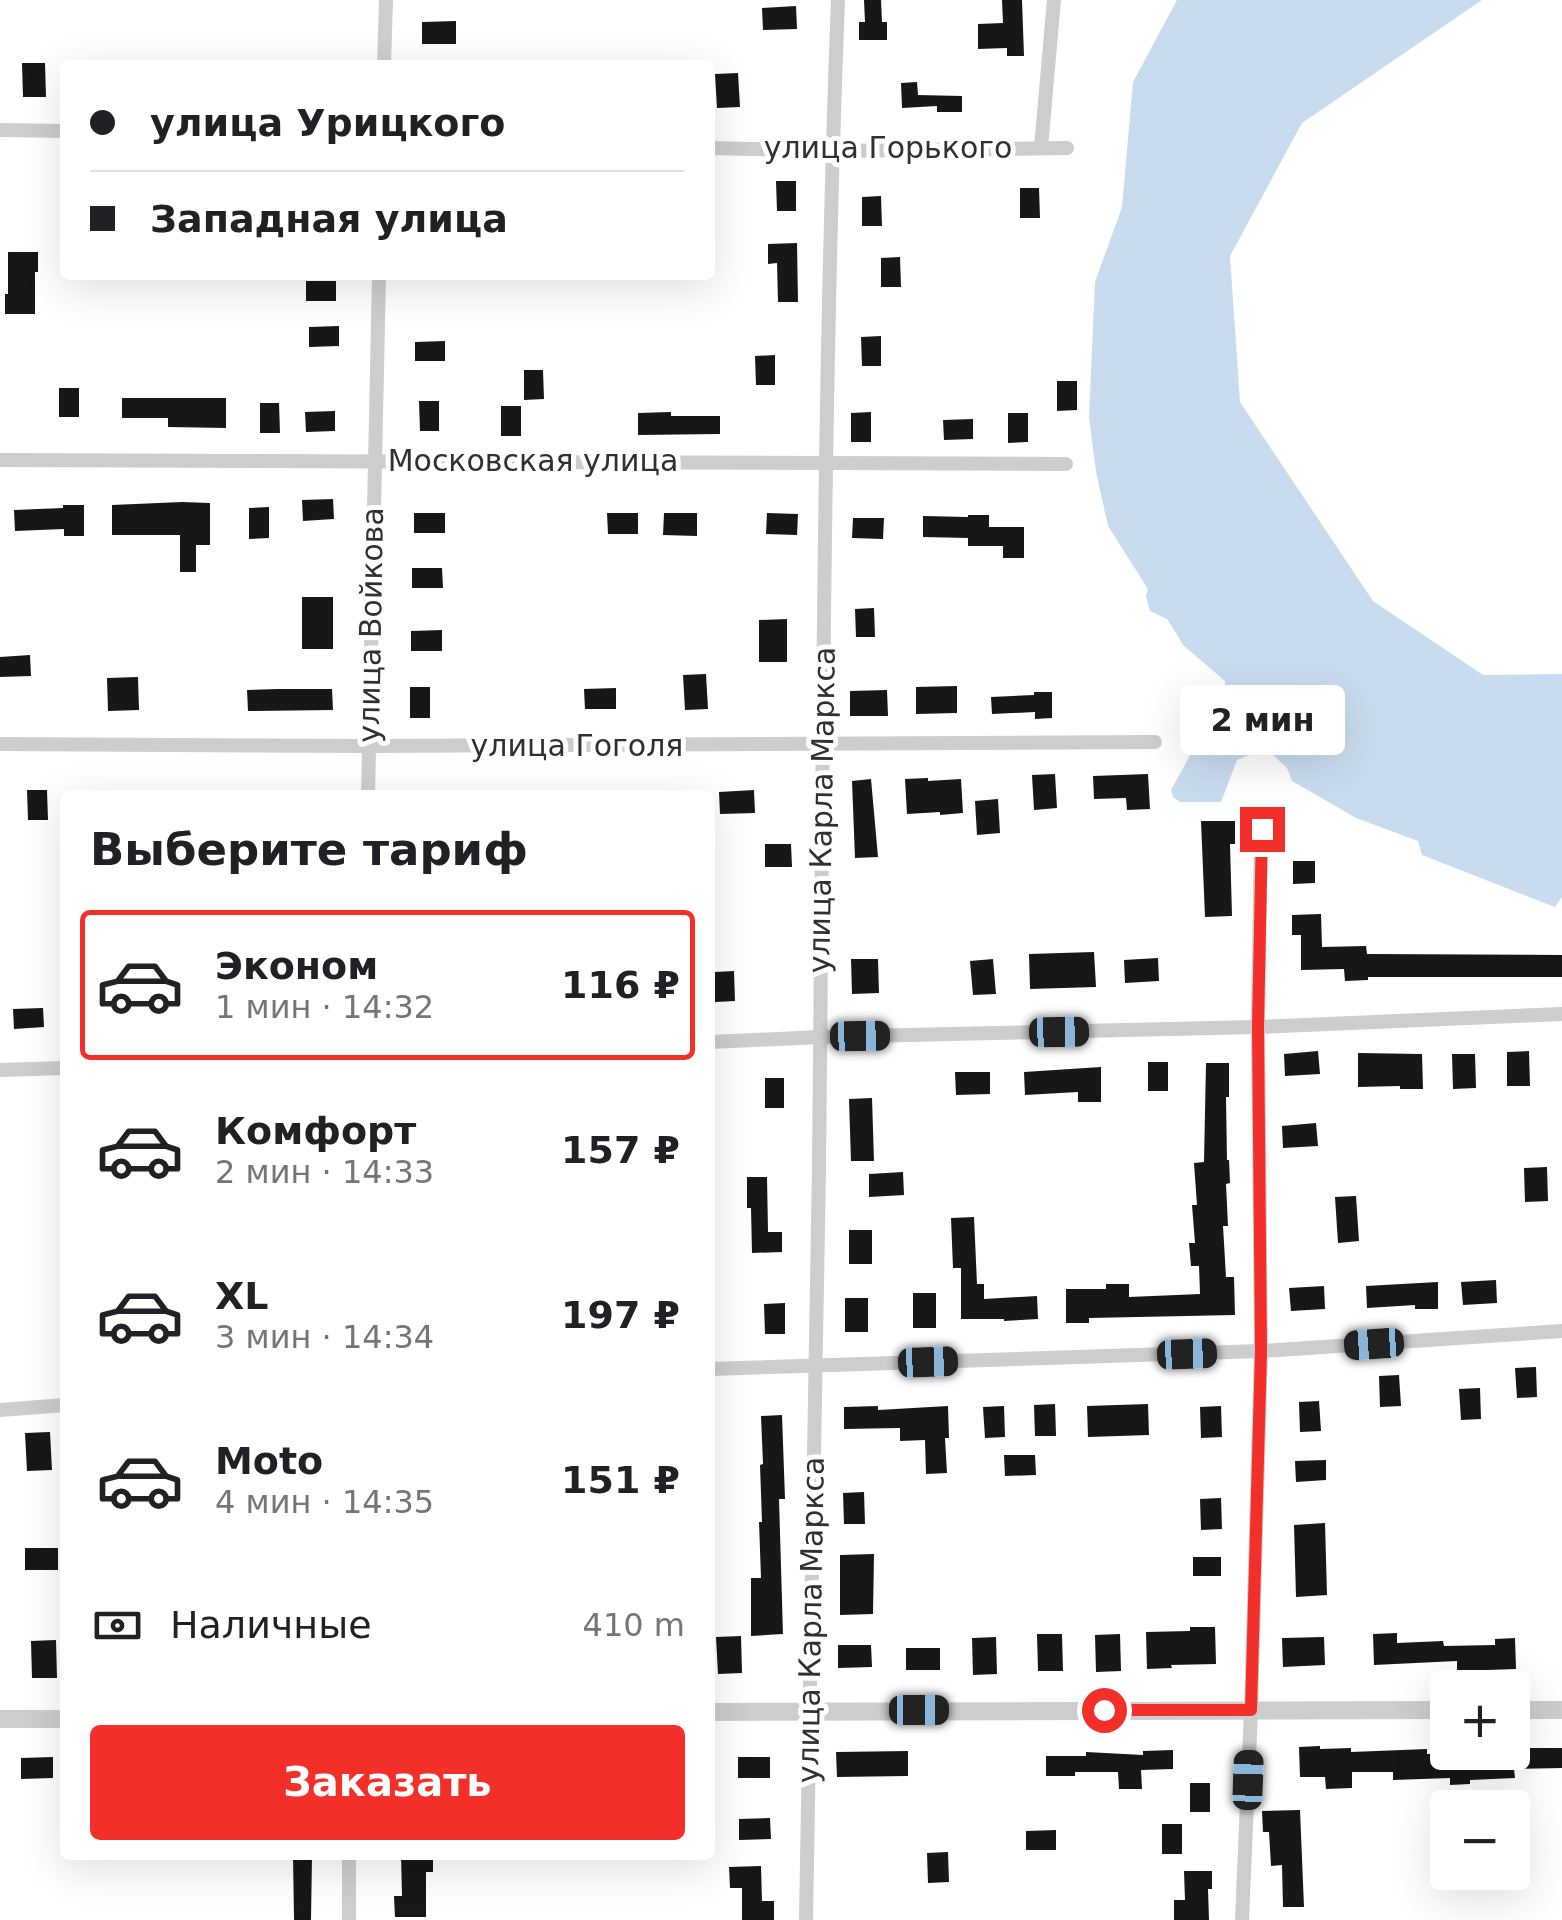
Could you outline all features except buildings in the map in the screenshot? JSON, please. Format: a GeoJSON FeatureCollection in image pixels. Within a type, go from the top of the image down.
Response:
{"type":"FeatureCollection","features":[{"type":"Feature","properties":{"kind":"street"},"geometry":{"type":"LineString","coordinates":[[384,60],[386,0]]}},
{"type":"Feature","properties":{"kind":"street","name":"улица Карла Маркса"},"geometry":{"type":"LineString","coordinates":[[806,1920],[826,462],[838,0]]}},
{"type":"Feature","properties":{"kind":"street"},"geometry":{"type":"LineString","coordinates":[[1041,147],[1054,0]]}},
{"type":"Feature","properties":{"kind":"street"},"geometry":{"type":"LineString","coordinates":[[0,130],[60,132]]}},
{"type":"Feature","properties":{"kind":"street","name":"улица Горького"},"geometry":{"type":"LineString","coordinates":[[715,148],[1067,148]]}},
{"type":"Feature","properties":{"kind":"street","name":"улица Войкова"},"geometry":{"type":"LineString","coordinates":[[368,790],[379,280]]}},
{"type":"Feature","properties":{"kind":"street","name":"Московская улица"},"geometry":{"type":"LineString","coordinates":[[0,460],[1066,464]]}},
{"type":"Feature","properties":{"kind":"street","name":"улица Гоголя"},"geometry":{"type":"LineString","coordinates":[[0,744],[1154,742]]}},
{"type":"Feature","properties":{"kind":"street"},"geometry":{"type":"LineString","coordinates":[[1242,1920],[1261,1351],[1258,1027],[1262,829]]}},
{"type":"Feature","properties":{"kind":"street"},"geometry":{"type":"LineString","coordinates":[[715,1042],[1258,1027],[1562,1014]]}},
{"type":"Feature","properties":{"kind":"street"},"geometry":{"type":"LineString","coordinates":[[0,1070],[60,1068]]}},
{"type":"Feature","properties":{"kind":"street"},"geometry":{"type":"LineString","coordinates":[[715,1369],[1261,1351],[1562,1331]]}},
{"type":"Feature","properties":{"kind":"street"},"geometry":{"type":"LineString","coordinates":[[0,1410],[60,1405]]}},
{"type":"Feature","properties":{"kind":"street"},"geometry":{"type":"LineString","coordinates":[[715,1712],[1430,1710]]}},
{"type":"Feature","properties":{"kind":"street"},"geometry":{"type":"LineString","coordinates":[[1530,1710],[1562,1710]]}},
{"type":"Feature","properties":{"kind":"street"},"geometry":{"type":"LineString","coordinates":[[0,1718],[60,1718]]}},
{"type":"Feature","properties":{"kind":"street"},"geometry":{"type":"LineString","coordinates":[[349,1860],[349,1920]]}},
{"type":"Feature","properties":{"kind":"water"},"geometry":{"type":"Polygon","coordinates":[[[1177,0],[1482,0],[1302,123],[1230,256],[1240,402],[1373,601],[1483,675],[1562,674],[1562,897],[1555,907],[1422,855],[1418,841],[1356,818],[1292,781],[1287,768],[1265,748],[1237,760],[1221,802],[1180,802],[1173,797],[1171,790],[1199,739],[1237,721],[1224,707],[1225,681],[1184,646],[1167,619],[1150,611],[1148,589],[1108,526],[1089,417],[1095,282],[1122,207],[1133,82],[1177,0]]]}},
{"type":"Feature","properties":{"kind":"route"},"geometry":{"type":"LineString","coordinates":[[1104,1710],[1251,1710],[1261,1351],[1258,1027],[1262,829]]}}]}
